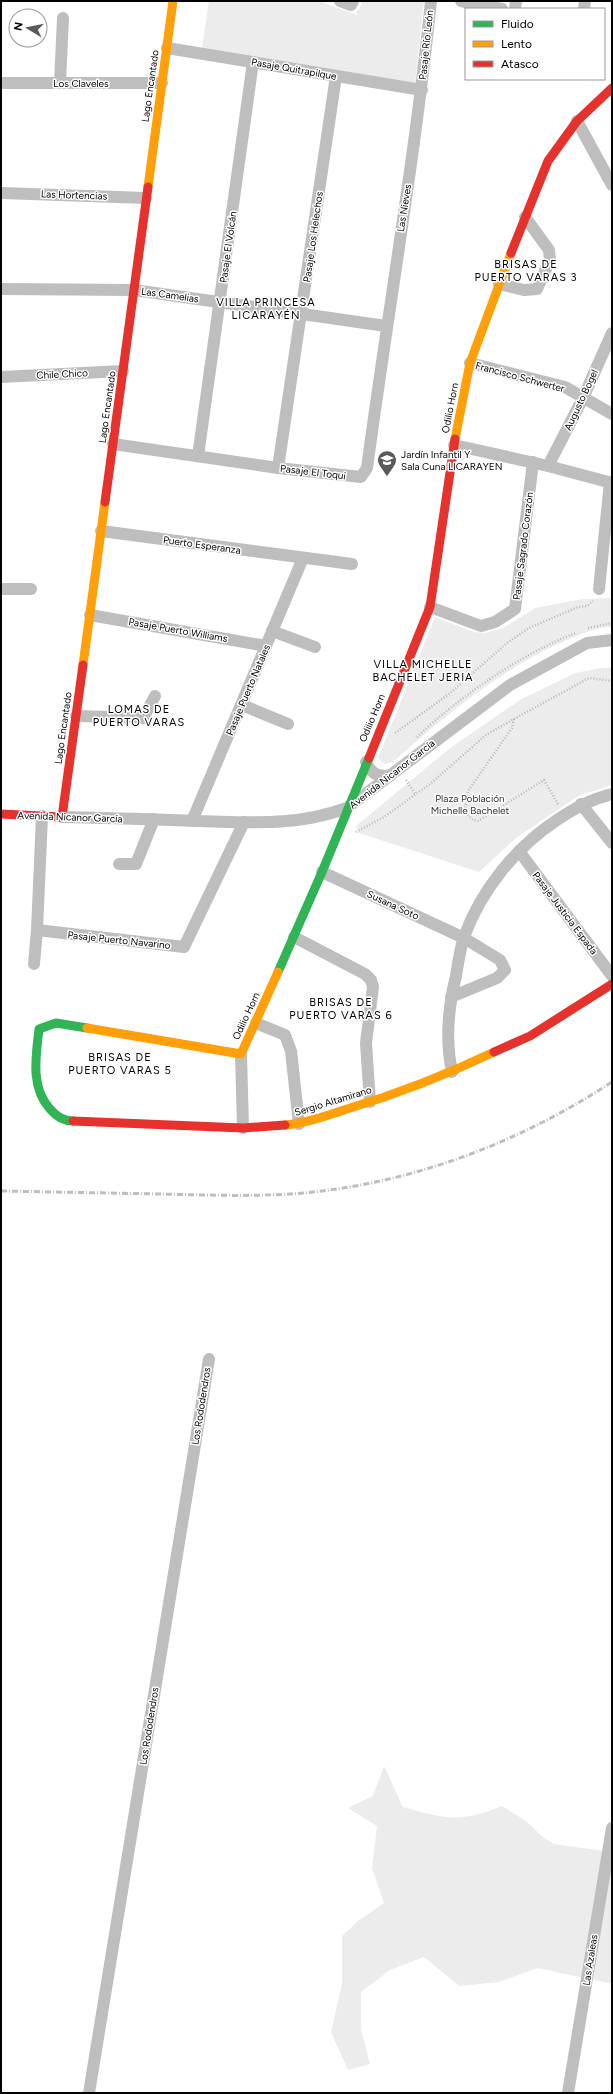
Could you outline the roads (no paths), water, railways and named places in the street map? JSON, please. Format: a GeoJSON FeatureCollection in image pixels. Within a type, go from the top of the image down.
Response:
{"type":"FeatureCollection","features":[{"type":"Feature","properties":{"kind":"street","name":"Lago Encantado"},"geometry":{"type":"LineString","coordinates":[[62,817],[173,1]]}},
{"type":"Feature","properties":{"kind":"street"},"geometry":{"type":"LineString","coordinates":[[340,1],[351,5],[353,1]]}},
{"type":"Feature","properties":{"kind":"street","name":"Pasaje Río León"},"geometry":{"type":"LineString","coordinates":[[422,90],[431,1]]}},
{"type":"Feature","properties":{"kind":"street"},"geometry":{"type":"LineString","coordinates":[[461,1],[497,8]]}},
{"type":"Feature","properties":{"kind":"street"},"geometry":{"type":"LineString","coordinates":[[60,83],[63,18]]}},
{"type":"Feature","properties":{"kind":"street","name":"Pasaje Quitrapilque"},"geometry":{"type":"LineString","coordinates":[[167,48],[422,90]]}},
{"type":"Feature","properties":{"kind":"street","name":"Pasaje El Volcán"},"geometry":{"type":"LineString","coordinates":[[198,456],[253,62]]}},
{"type":"Feature","properties":{"kind":"street","name":"Pasaje Los Helechos"},"geometry":{"type":"LineString","coordinates":[[278,468],[336,76]]}},
{"type":"Feature","properties":{"kind":"street","name":"Los Claveles"},"geometry":{"type":"LineString","coordinates":[[1,84],[162,83]]}},
{"type":"Feature","properties":{"kind":"street","name":"Odilio Horn"},"geometry":{"type":"LineString","coordinates":[[39,1029],[56,1023],[241,1054],[322,872],[430,607],[454,445],[470,363],[499,284],[548,160],[577,122],[612,88]]}},
{"type":"Feature","properties":{"kind":"street","name":"Las Nieves"},"geometry":{"type":"LineString","coordinates":[[386,326],[422,90]]}},
{"type":"Feature","properties":{"kind":"street"},"geometry":{"type":"LineString","coordinates":[[577,122],[612,185]]}},
{"type":"Feature","properties":{"kind":"street","name":"Las Hortencias"},"geometry":{"type":"LineString","coordinates":[[1,192],[146,198]]}},
{"type":"Feature","properties":{"kind":"street"},"geometry":{"type":"LineString","coordinates":[[499,284],[524,290],[537,289],[550,260],[549,250],[525,217]]}},
{"type":"Feature","properties":{"kind":"street","name":"Las Camelias"},"geometry":{"type":"LineString","coordinates":[[1,289],[134,290],[386,326]]}},
{"type":"Feature","properties":{"kind":"street","name":"Pasaje El Toqui"},"geometry":{"type":"LineString","coordinates":[[113,444],[278,468],[361,477],[367,468],[386,326]]}},
{"type":"Feature","properties":{"kind":"street","name":"Augusto Bogel"},"geometry":{"type":"LineString","coordinates":[[548,466],[583,398],[612,333]]}},
{"type":"Feature","properties":{"kind":"street","name":"Francisco Schwerter"},"geometry":{"type":"LineString","coordinates":[[470,363],[565,387],[612,414]]}},
{"type":"Feature","properties":{"kind":"street","name":"Chile Chico"},"geometry":{"type":"LineString","coordinates":[[1,377],[123,371]]}},
{"type":"Feature","properties":{"kind":"street"},"geometry":{"type":"LineString","coordinates":[[454,445],[533,462],[611,482],[599,589]]}},
{"type":"Feature","properties":{"kind":"street","name":"Pasaje Sagrado Corazón"},"geometry":{"type":"LineString","coordinates":[[430,607],[481,626],[495,622],[516,608],[533,462]]}},
{"type":"Feature","properties":{"kind":"street","name":"Puerto Esperanza"},"geometry":{"type":"LineString","coordinates":[[101,531],[352,564]]}},
{"type":"Feature","properties":{"kind":"street","name":"Pasaje Puerto Natales"},"geometry":{"type":"LineString","coordinates":[[192,820],[303,558]]}},
{"type":"Feature","properties":{"kind":"street"},"geometry":{"type":"LineString","coordinates":[[1,588],[31,589]]}},
{"type":"Feature","properties":{"kind":"street","name":"Pasaje Puerto Williams"},"geometry":{"type":"LineString","coordinates":[[90,615],[266,646]]}},
{"type":"Feature","properties":{"kind":"street"},"geometry":{"type":"LineString","coordinates":[[272,631],[314,647]]}},
{"type":"Feature","properties":{"kind":"street","name":"Avenida Nicanor García"},"geometry":{"type":"LineString","coordinates":[[1,814],[280,823],[298,821],[347,808],[510,685],[587,643],[612,640]]}},
{"type":"Feature","properties":{"kind":"street"},"geometry":{"type":"LineString","coordinates":[[76,716],[143,718],[155,696]]}},
{"type":"Feature","properties":{"kind":"street"},"geometry":{"type":"LineString","coordinates":[[242,705],[288,724]]}},
{"type":"Feature","properties":{"kind":"street"},"geometry":{"type":"LineString","coordinates":[[366,762],[368,767],[375,774],[390,775]]}},
{"type":"Feature","properties":{"kind":"street"},"geometry":{"type":"LineString","coordinates":[[452,1072],[447,1030],[451,997],[464,938],[487,892],[519,851],[546,827],[581,804],[612,794]]}},
{"type":"Feature","properties":{"kind":"street"},"geometry":{"type":"LineString","coordinates":[[581,804],[612,843]]}},
{"type":"Feature","properties":{"kind":"street"},"geometry":{"type":"LineString","coordinates":[[34,964],[42,816]]}},
{"type":"Feature","properties":{"kind":"street"},"geometry":{"type":"LineString","coordinates":[[119,864],[136,864],[154,819]]}},
{"type":"Feature","properties":{"kind":"street","name":"Pasaje Puerto Navarino"},"geometry":{"type":"LineString","coordinates":[[37,930],[184,947],[244,822]]}},
{"type":"Feature","properties":{"kind":"street","name":"Pasaje Justicia Espada"},"geometry":{"type":"LineString","coordinates":[[519,851],[612,976]]}},
{"type":"Feature","properties":{"kind":"street","name":"Susana Soto"},"geometry":{"type":"LineString","coordinates":[[322,872],[464,938],[500,960],[506,970],[497,978],[451,997]]}},
{"type":"Feature","properties":{"kind":"street"},"geometry":{"type":"LineString","coordinates":[[294,937],[365,974],[371,980],[373,987],[366,1043],[370,1102]]}},
{"type":"Feature","properties":{"kind":"street","name":"Sergio Altamirano"},"geometry":{"type":"LineString","coordinates":[[39,1029],[35,1075],[42,1103],[52,1114],[66,1121],[243,1128],[299,1124],[370,1102],[452,1072],[530,1036],[612,984]]}},
{"type":"Feature","properties":{"kind":"street"},"geometry":{"type":"LineString","coordinates":[[256,1023],[285,1035],[291,1051],[299,1124]]}},
{"type":"Feature","properties":{"kind":"street"},"geometry":{"type":"LineString","coordinates":[[241,1054],[243,1128]]}},
{"type":"Feature","properties":{"kind":"street","name":"Los Rododendros"},"geometry":{"type":"LineString","coordinates":[[89,2093],[209,1359]]}},
{"type":"Feature","properties":{"kind":"street","name":"Las Azaleas"},"geometry":{"type":"LineString","coordinates":[[568,2093],[612,1828]]}},
{"type":"Feature","properties":{"kind":"railway"},"geometry":{"type":"LineString","coordinates":[[1,1191],[250,1195],[303,1193],[344,1188],[385,1180],[425,1169],[465,1156],[503,1141],[577,1104],[612,1082]]}},
{"type":"Feature","properties":{"kind":"place","name":"Jardín Infantil Y Sala Cuna LICARAYEN"},"geometry":{"type":"Point","coordinates":[387,477]}},
{"type":"Feature","properties":{"kind":"district","name":"BRISAS DE PUERTO VARAS 3"},"geometry":{"type":"Point","coordinates":[526,270]}},
{"type":"Feature","properties":{"kind":"district","name":"VILLA PRINCESA LICARAYÉN"},"geometry":{"type":"Point","coordinates":[266,308]}},
{"type":"Feature","properties":{"kind":"district","name":"VILLA MICHELLE BACHELET JERIA"},"geometry":{"type":"Point","coordinates":[423,670]}},
{"type":"Feature","properties":{"kind":"district","name":"LOMAS DE PUERTO VARAS"},"geometry":{"type":"Point","coordinates":[139,715]}},
{"type":"Feature","properties":{"kind":"district","name":"BRISAS DE PUERTO VARAS 6"},"geometry":{"type":"Point","coordinates":[341,1008]}},
{"type":"Feature","properties":{"kind":"district","name":"BRISAS DE PUERTO VARAS 5"},"geometry":{"type":"Point","coordinates":[120,1063]}},
{"type":"Feature","properties":{"kind":"park label","name":"Plaza Población Michelle Bachelet"},"geometry":{"type":"Point","coordinates":[470,804]}}]}
